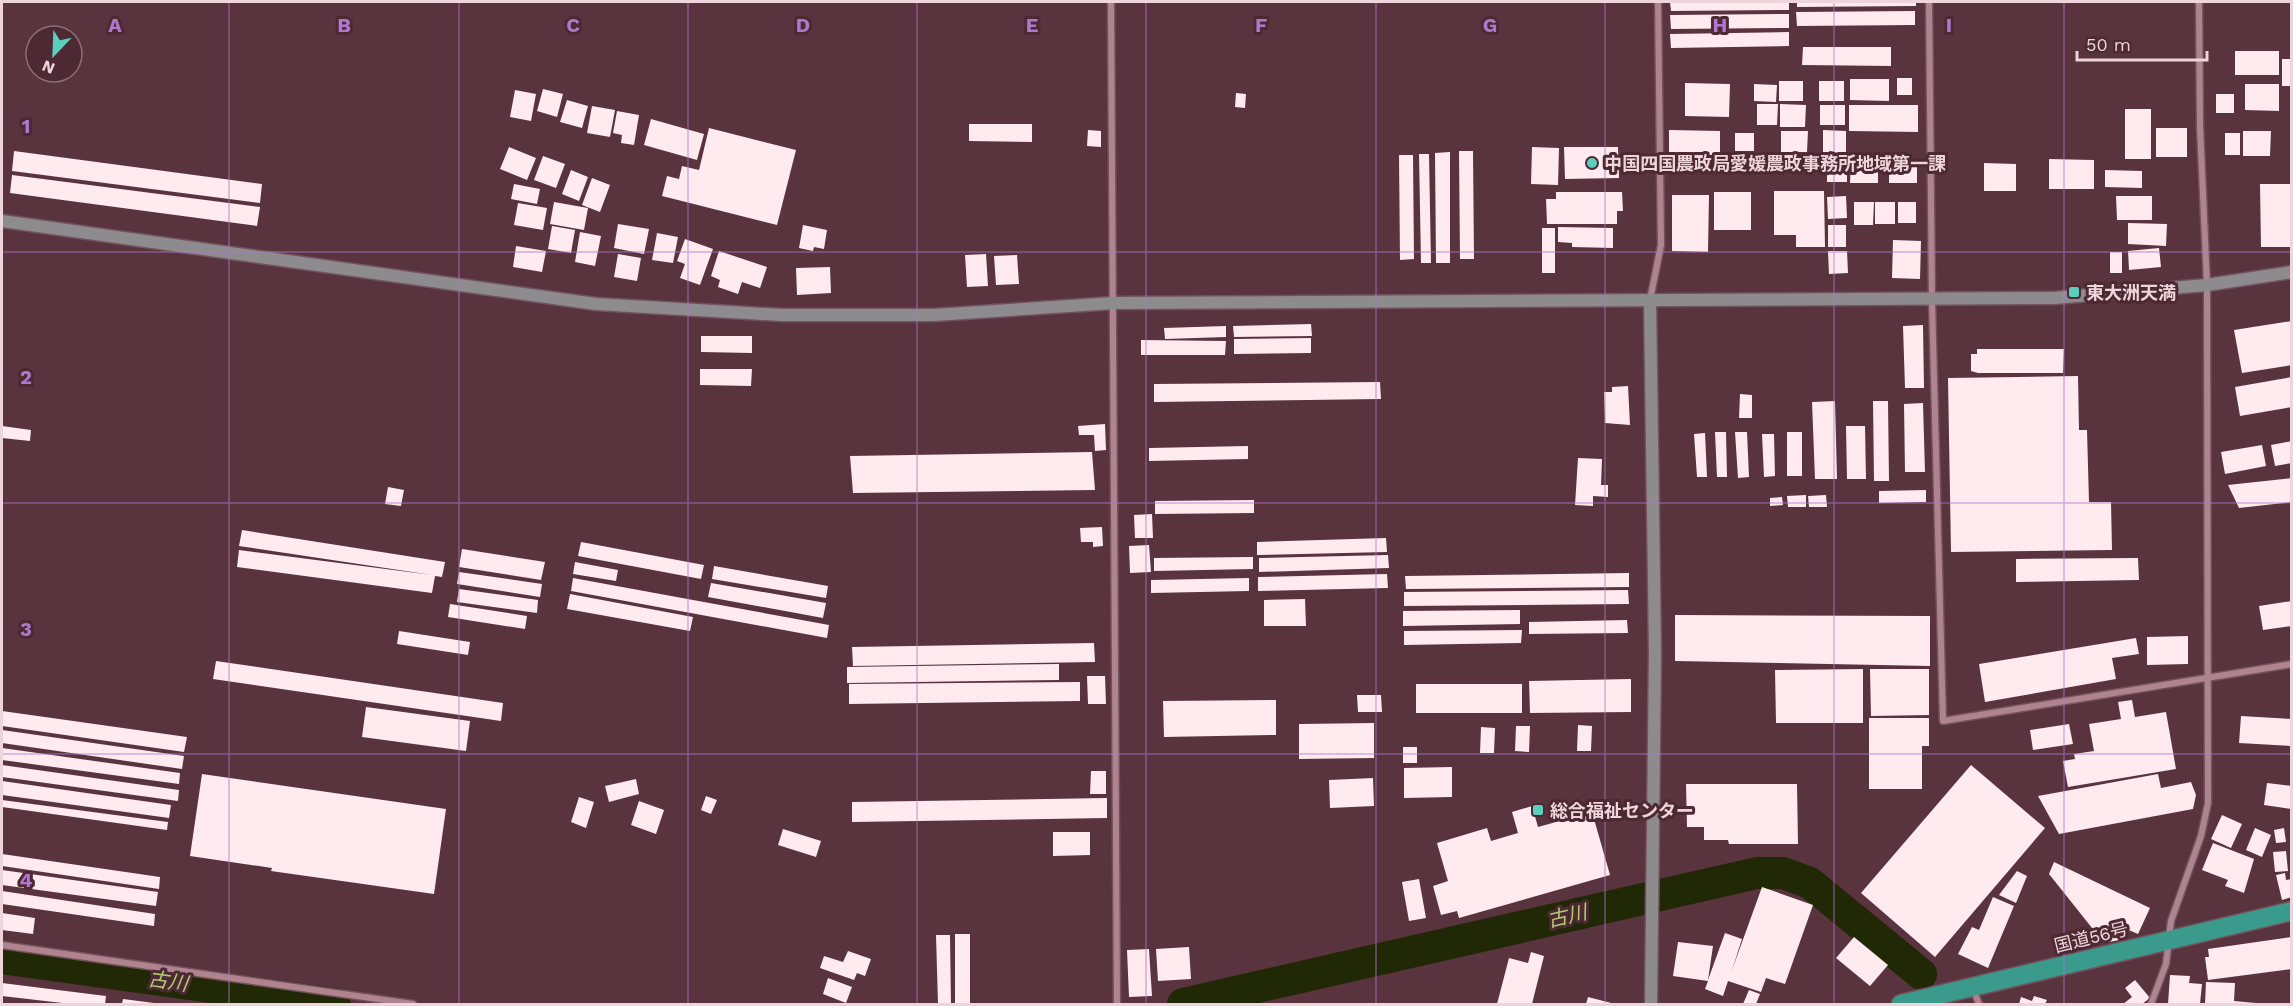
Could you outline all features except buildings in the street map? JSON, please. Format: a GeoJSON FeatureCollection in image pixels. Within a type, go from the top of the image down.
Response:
{"type":"FeatureCollection","features":[{"type":"Feature","properties":{"kind":"highway","name":"国道56号"},"geometry":{"type":"LineString","coordinates":[[1901,1005],[1976,997],[2171,938],[2292,911]]}},
{"type":"Feature","properties":{"kind":"street"},"geometry":{"type":"LineString","coordinates":[[1111,2],[1117,1005]]}},
{"type":"Feature","properties":{"kind":"street"},"geometry":{"type":"LineString","coordinates":[[1651,1005],[1655,642],[1650,300],[1661,245],[1658,2]]}},
{"type":"Feature","properties":{"kind":"street"},"geometry":{"type":"LineString","coordinates":[[1929,2],[1932,301],[1943,721],[2292,664]]}},
{"type":"Feature","properties":{"kind":"street"},"geometry":{"type":"LineString","coordinates":[[2151,1005],[2166,964],[2171,938],[2171,921],[2201,836],[2208,803],[2207,285],[2200,126],[2199,2]]}},
{"type":"Feature","properties":{"kind":"street"},"geometry":{"type":"LineString","coordinates":[[2,221],[532,296],[677,310],[782,315],[934,315],[1114,303],[1932,301],[2054,298],[2207,285],[2292,272]]}},
{"type":"Feature","properties":{"kind":"street"},"geometry":{"type":"LineString","coordinates":[[2,945],[413,1005]]}},
{"type":"Feature","properties":{"kind":"waterway","name":"古川"},"geometry":{"type":"LineString","coordinates":[[1183,1004],[1757,873],[1783,873],[1810,883],[1921,974]]}},
{"type":"Feature","properties":{"kind":"waterway","name":"古川"},"geometry":{"type":"LineString","coordinates":[[2,958],[335,1004]]}},
{"type":"Feature","properties":{"kind":"place","name":"中国四国農政局愛媛農政事務所地域第一課"},"geometry":{"type":"Point","coordinates":[1592,163]}},
{"type":"Feature","properties":{"kind":"place","name":"東大洲天満"},"geometry":{"type":"Point","coordinates":[2074,292]}},
{"type":"Feature","properties":{"kind":"place","name":"総合福祉センター"},"geometry":{"type":"Point","coordinates":[1538,810]}}]}
